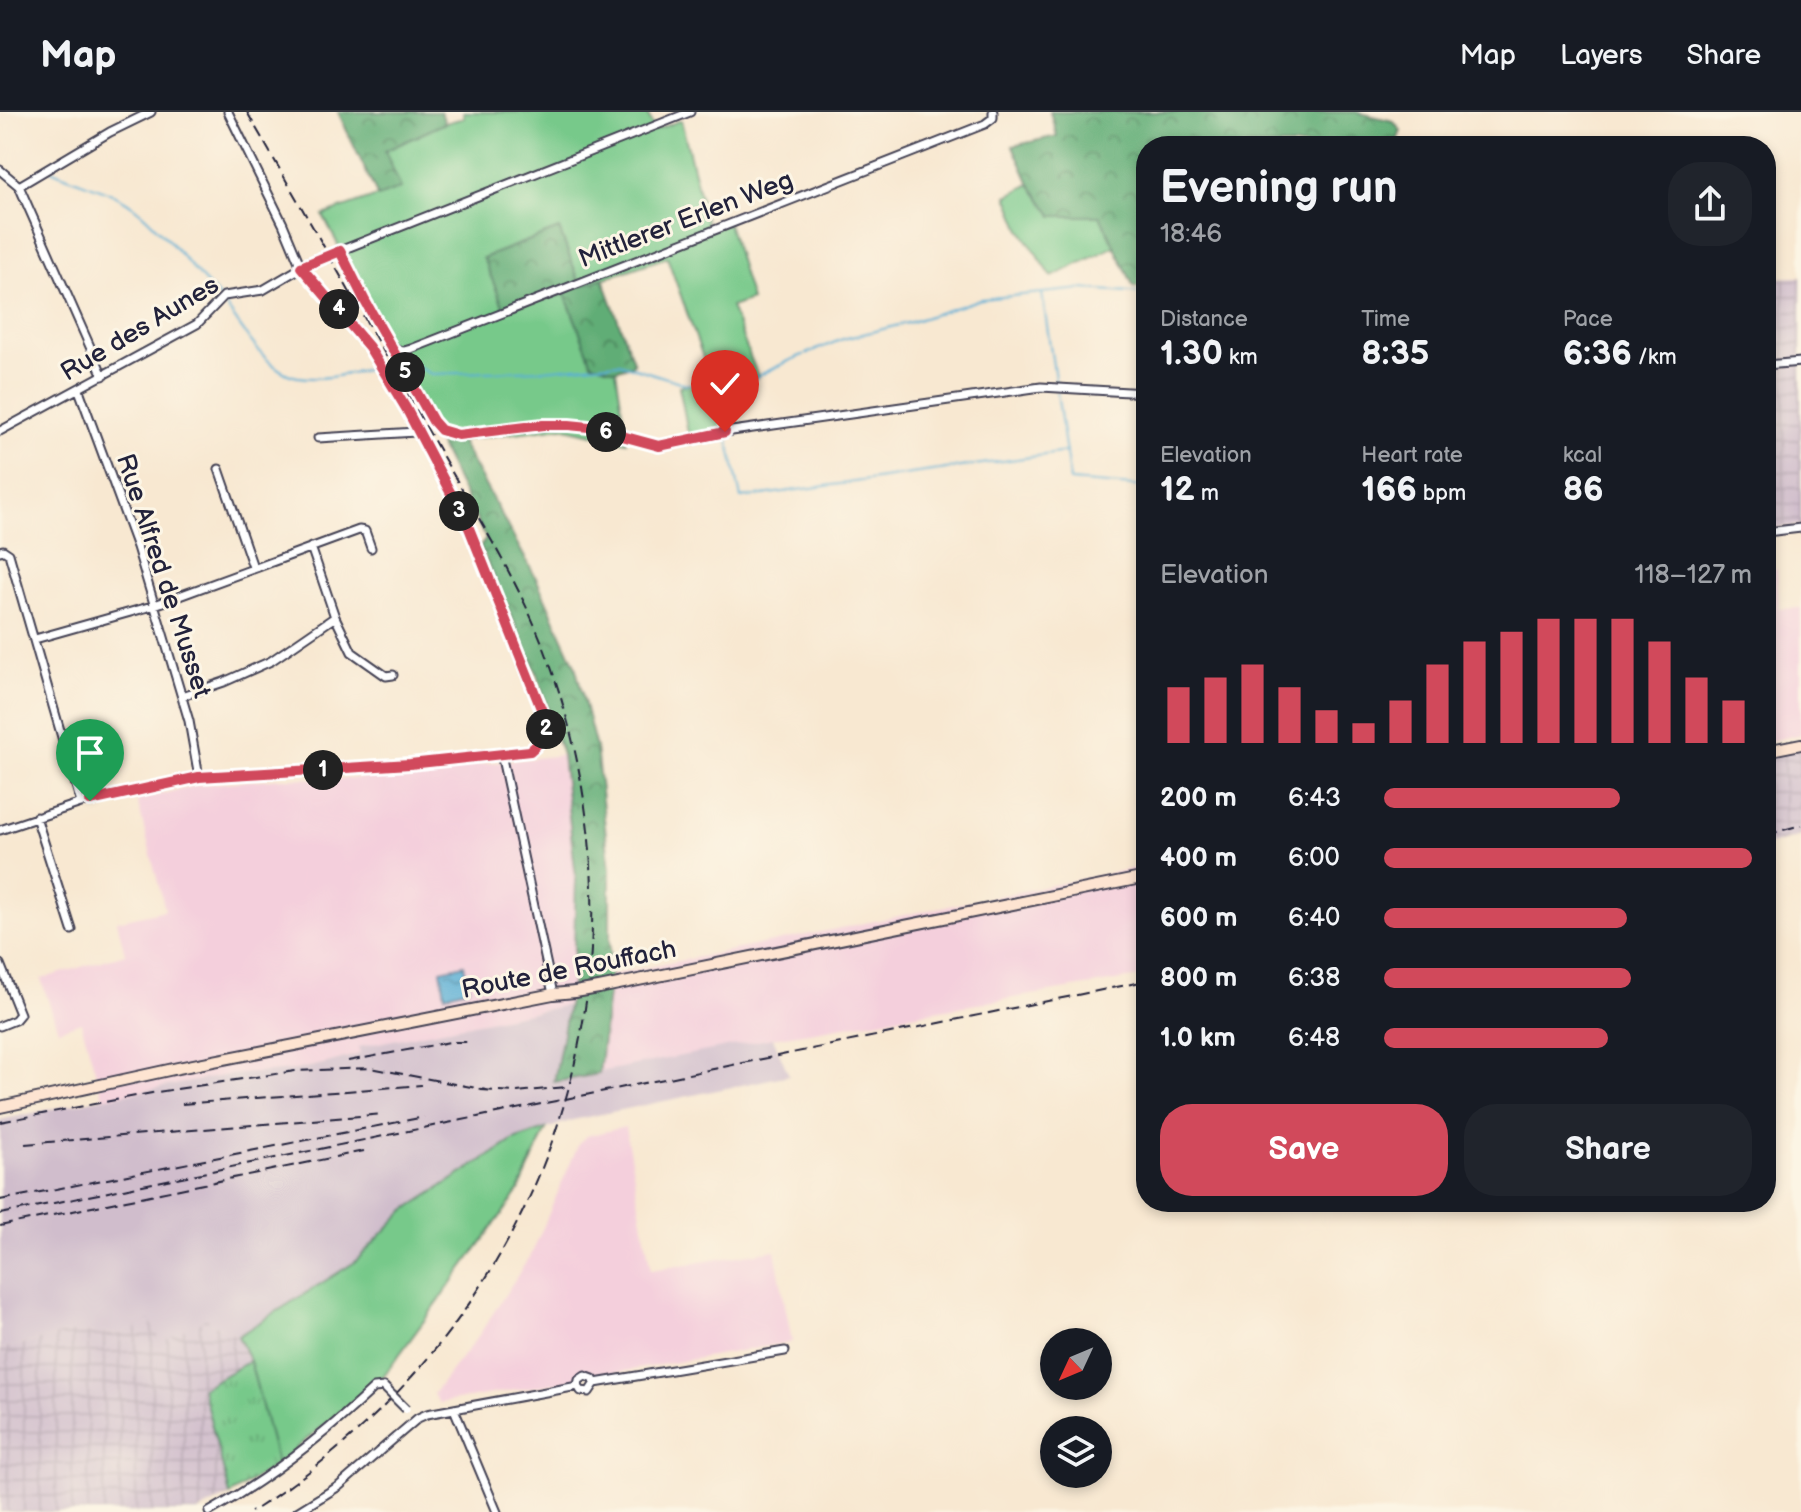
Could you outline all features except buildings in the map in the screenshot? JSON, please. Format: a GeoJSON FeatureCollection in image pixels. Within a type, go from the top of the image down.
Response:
{"type":"FeatureCollection","features":[{"type":"Feature","properties":{"kind":"main road"},"geometry":{"type":"LineString","coordinates":[[1776,749],[1801,744]]}},
{"type":"Feature","properties":{"kind":"main road","name":"Route de Rouffach"},"geometry":{"type":"LineString","coordinates":[[0,1107],[149,1074],[553,994],[599,988],[1136,879]]}},
{"type":"Feature","properties":{"kind":"street"},"geometry":{"type":"LineString","coordinates":[[19,186],[110,132],[151,112]]}},
{"type":"Feature","properties":{"kind":"street"},"geometry":{"type":"LineString","coordinates":[[0,830],[81,803],[199,777],[410,764],[530,751],[542,742],[546,729],[542,711],[469,528],[381,366],[328,295],[301,267],[228,112]]}},
{"type":"Feature","properties":{"kind":"street","name":"Rue des Aunes"},"geometry":{"type":"LineString","coordinates":[[0,431],[197,324],[224,296],[263,290],[301,267],[690,112]]}},
{"type":"Feature","properties":{"kind":"street","name":"Mittlerer Erlen Weg"},"geometry":{"type":"LineString","coordinates":[[391,349],[411,349],[985,124],[993,115]]}},
{"type":"Feature","properties":{"kind":"street"},"geometry":{"type":"LineString","coordinates":[[0,170],[19,186],[103,376]]}},
{"type":"Feature","properties":{"kind":"street"},"geometry":{"type":"LineString","coordinates":[[340,251],[391,349],[433,421],[446,433],[464,435],[543,425],[569,425],[589,427],[659,446],[725,432],[1041,387],[1136,392]]}},
{"type":"Feature","properties":{"kind":"street"},"geometry":{"type":"LineString","coordinates":[[1776,364],[1801,362]]}},
{"type":"Feature","properties":{"kind":"street","name":"Rue Alfred de Musset"},"geometry":{"type":"LineString","coordinates":[[79,390],[137,547],[152,606],[189,721],[199,777]]}},
{"type":"Feature","properties":{"kind":"street"},"geometry":{"type":"LineString","coordinates":[[318,438],[416,432]]}},
{"type":"Feature","properties":{"kind":"street"},"geometry":{"type":"LineString","coordinates":[[219,469],[253,567]]}},
{"type":"Feature","properties":{"kind":"street"},"geometry":{"type":"LineString","coordinates":[[1776,531],[1801,528]]}},
{"type":"Feature","properties":{"kind":"street"},"geometry":{"type":"LineString","coordinates":[[35,639],[152,606],[359,530],[365,531],[371,548]]}},
{"type":"Feature","properties":{"kind":"street"},"geometry":{"type":"LineString","coordinates":[[311,547],[335,617],[352,652],[386,676],[393,675]]}},
{"type":"Feature","properties":{"kind":"street"},"geometry":{"type":"LineString","coordinates":[[2,550],[9,554],[81,803]]}},
{"type":"Feature","properties":{"kind":"street"},"geometry":{"type":"LineString","coordinates":[[182,696],[271,661],[335,617]]}},
{"type":"Feature","properties":{"kind":"street"},"geometry":{"type":"LineString","coordinates":[[501,754],[553,994]]}},
{"type":"Feature","properties":{"kind":"street"},"geometry":{"type":"LineString","coordinates":[[36,817],[72,930]]}},
{"type":"Feature","properties":{"kind":"street"},"geometry":{"type":"LineString","coordinates":[[0,964],[20,1014],[15,1020],[0,1026]]}},
{"type":"Feature","properties":{"kind":"street"},"geometry":{"type":"LineString","coordinates":[[297,1512],[339,1486],[418,1418],[427,1414],[578,1386],[581,1391],[589,1392],[595,1383],[785,1351]]}},
{"type":"Feature","properties":{"kind":"street"},"geometry":{"type":"LineString","coordinates":[[209,1512],[290,1461],[374,1388],[384,1387],[418,1418]]}},
{"type":"Feature","properties":{"kind":"street"},"geometry":{"type":"LineString","coordinates":[[454,1409],[497,1512]]}},
{"type":"Feature","properties":{"kind":"shaded area"},"geometry":{"type":"Polygon","coordinates":[[[1801,277],[1801,525],[1776,528],[1776,278],[1801,277]]]}},
{"type":"Feature","properties":{"kind":"shaded area"},"geometry":{"type":"Polygon","coordinates":[[[1776,569],[1779,609],[1801,608],[1801,734],[1776,740],[1776,569]]]}},
{"type":"Feature","properties":{"kind":"shaded area"},"geometry":{"type":"Polygon","coordinates":[[[1801,748],[1801,836],[1776,843],[1776,754],[1801,748]]]}},
{"type":"Feature","properties":{"kind":"shaded area"},"geometry":{"type":"Polygon","coordinates":[[[562,755],[576,878],[573,979],[568,1005],[359,1047],[360,1054],[295,1070],[228,1075],[103,1098],[81,1022],[58,1030],[41,979],[125,954],[117,921],[165,910],[137,800],[199,785],[282,778],[350,779],[562,755]]]}},
{"type":"Feature","properties":{"kind":"shaded area"},"geometry":{"type":"Polygon","coordinates":[[[1136,868],[1136,978],[773,1038],[599,1074],[610,975],[1136,868]]]}},
{"type":"Feature","properties":{"kind":"shaded area"},"geometry":{"type":"Polygon","coordinates":[[[568,1005],[554,1081],[773,1038],[789,1075],[573,1120],[514,1140],[404,1211],[355,1262],[238,1336],[207,1318],[161,1342],[150,1320],[121,1334],[74,1332],[0,1349],[0,1120],[228,1075],[295,1070],[360,1054],[358,1047],[568,1005]]]}},
{"type":"Feature","properties":{"kind":"shaded area"},"geometry":{"type":"Polygon","coordinates":[[[625,1127],[651,1270],[775,1250],[792,1342],[597,1376],[585,1372],[575,1380],[439,1403],[433,1394],[479,1335],[532,1253],[579,1143],[586,1136],[625,1127]]]}},
{"type":"Feature","properties":{"kind":"shaded area"},"geometry":{"type":"Polygon","coordinates":[[[208,1318],[211,1323],[238,1336],[250,1361],[202,1389],[230,1495],[198,1512],[0,1512],[0,1349],[74,1332],[121,1334],[150,1319],[208,1318]]]}},
{"type":"Feature","properties":{"kind":"green space"},"geometry":{"type":"Polygon","coordinates":[[[338,112],[441,112],[445,123],[385,151],[401,188],[378,197],[338,112]]]}},
{"type":"Feature","properties":{"kind":"green space"},"geometry":{"type":"Polygon","coordinates":[[[463,112],[646,112],[655,130],[681,120],[708,229],[728,223],[751,300],[731,307],[758,377],[733,387],[738,428],[690,443],[679,386],[711,380],[667,257],[581,286],[559,229],[483,258],[565,294],[592,362],[616,370],[627,442],[562,427],[460,440],[435,436],[323,215],[400,188],[384,151],[445,123],[464,118],[463,112]]]}},
{"type":"Feature","properties":{"kind":"green space"},"geometry":{"type":"Polygon","coordinates":[[[1050,112],[1356,112],[1393,121],[1401,131],[1399,136],[1136,136],[1136,287],[1100,216],[1053,216],[1030,184],[1013,146],[1057,136],[1050,112]]]}},
{"type":"Feature","properties":{"kind":"green space"},"geometry":{"type":"Polygon","coordinates":[[[1030,184],[1053,216],[1100,216],[1115,246],[1052,277],[1021,230],[1007,196],[1030,184]]]}},
{"type":"Feature","properties":{"kind":"green space"},"geometry":{"type":"Polygon","coordinates":[[[559,229],[581,286],[603,278],[634,364],[616,370],[592,363],[565,294],[504,308],[483,258],[559,229]]]}},
{"type":"Feature","properties":{"kind":"green space"},"geometry":{"type":"Polygon","coordinates":[[[435,436],[460,440],[536,578],[575,665],[596,748],[610,870],[610,975],[599,1074],[554,1082],[573,979],[576,878],[562,755],[536,671],[480,547],[486,539],[435,436]]]}},
{"type":"Feature","properties":{"kind":"green space"},"geometry":{"type":"Polygon","coordinates":[[[546,1129],[519,1191],[385,1374],[277,1464],[250,1361],[238,1336],[355,1262],[404,1211],[514,1140],[546,1129]]]}},
{"type":"Feature","properties":{"kind":"green space"},"geometry":{"type":"Polygon","coordinates":[[[250,1361],[277,1464],[230,1495],[202,1388],[250,1361]]]}},
{"type":"Feature","properties":{"kind":"water"},"geometry":{"type":"Polygon","coordinates":[[[464,965],[469,988],[445,995],[441,970],[464,965]]]}},
{"type":"Feature","properties":{"kind":"waterway"},"geometry":{"type":"LineString","coordinates":[[51,170],[108,192],[139,211],[217,294],[256,348],[276,367],[308,378],[376,368]]}},
{"type":"Feature","properties":{"kind":"waterway"},"geometry":{"type":"LineString","coordinates":[[402,361],[432,374],[542,370],[619,363],[686,384],[734,384],[843,339],[911,322],[981,299],[1082,289],[1136,292]]}},
{"type":"Feature","properties":{"kind":"waterway"},"geometry":{"type":"LineString","coordinates":[[1042,293],[1056,385]]}},
{"type":"Feature","properties":{"kind":"waterway"},"geometry":{"type":"LineString","coordinates":[[383,366],[396,363]]}},
{"type":"Feature","properties":{"kind":"waterway"},"geometry":{"type":"LineString","coordinates":[[729,385],[736,427],[733,428]]}},
{"type":"Feature","properties":{"kind":"waterway"},"geometry":{"type":"LineString","coordinates":[[1057,392],[1070,481],[1136,486]]}},
{"type":"Feature","properties":{"kind":"waterway"},"geometry":{"type":"LineString","coordinates":[[727,433],[741,498],[1066,452]]}},
{"type":"Feature","properties":{"kind":"railway"},"geometry":{"type":"LineString","coordinates":[[247,112],[495,546],[533,622],[544,648],[579,772],[592,895],[584,1016],[555,1133],[506,1243],[439,1344],[354,1435],[251,1512]]}},
{"type":"Feature","properties":{"kind":"railway"},"geometry":{"type":"LineString","coordinates":[[1776,832],[1801,825]]}},
{"type":"Feature","properties":{"kind":"railway"},"geometry":{"type":"LineString","coordinates":[[0,1214],[1136,983]]}},
{"type":"Feature","properties":{"kind":"railway"},"geometry":{"type":"LineString","coordinates":[[348,1061],[450,1042],[470,1042]]}},
{"type":"Feature","properties":{"kind":"railway"},"geometry":{"type":"LineString","coordinates":[[0,1122],[157,1092],[295,1071],[371,1068],[492,1091]]}},
{"type":"Feature","properties":{"kind":"railway"},"geometry":{"type":"LineString","coordinates":[[182,1104],[421,1085]]}},
{"type":"Feature","properties":{"kind":"railway"},"geometry":{"type":"LineString","coordinates":[[481,1090],[517,1092],[566,1087]]}},
{"type":"Feature","properties":{"kind":"railway"},"geometry":{"type":"LineString","coordinates":[[25,1144],[383,1114]]}},
{"type":"Feature","properties":{"kind":"railway"},"geometry":{"type":"LineString","coordinates":[[0,1200],[424,1117]]}},
{"type":"Feature","properties":{"kind":"railway"},"geometry":{"type":"LineString","coordinates":[[0,1226],[364,1151]]}},
{"type":"Feature","properties":{"kind":"route"},"geometry":{"type":"LineString","coordinates":[[90,801],[199,777],[410,764],[530,751],[542,742],[546,729],[542,711],[469,528],[407,410],[369,347],[328,295],[301,267],[340,251],[391,349],[433,421],[446,433],[464,435],[543,425],[569,425],[589,427],[659,446],[725,432]]}}]}
